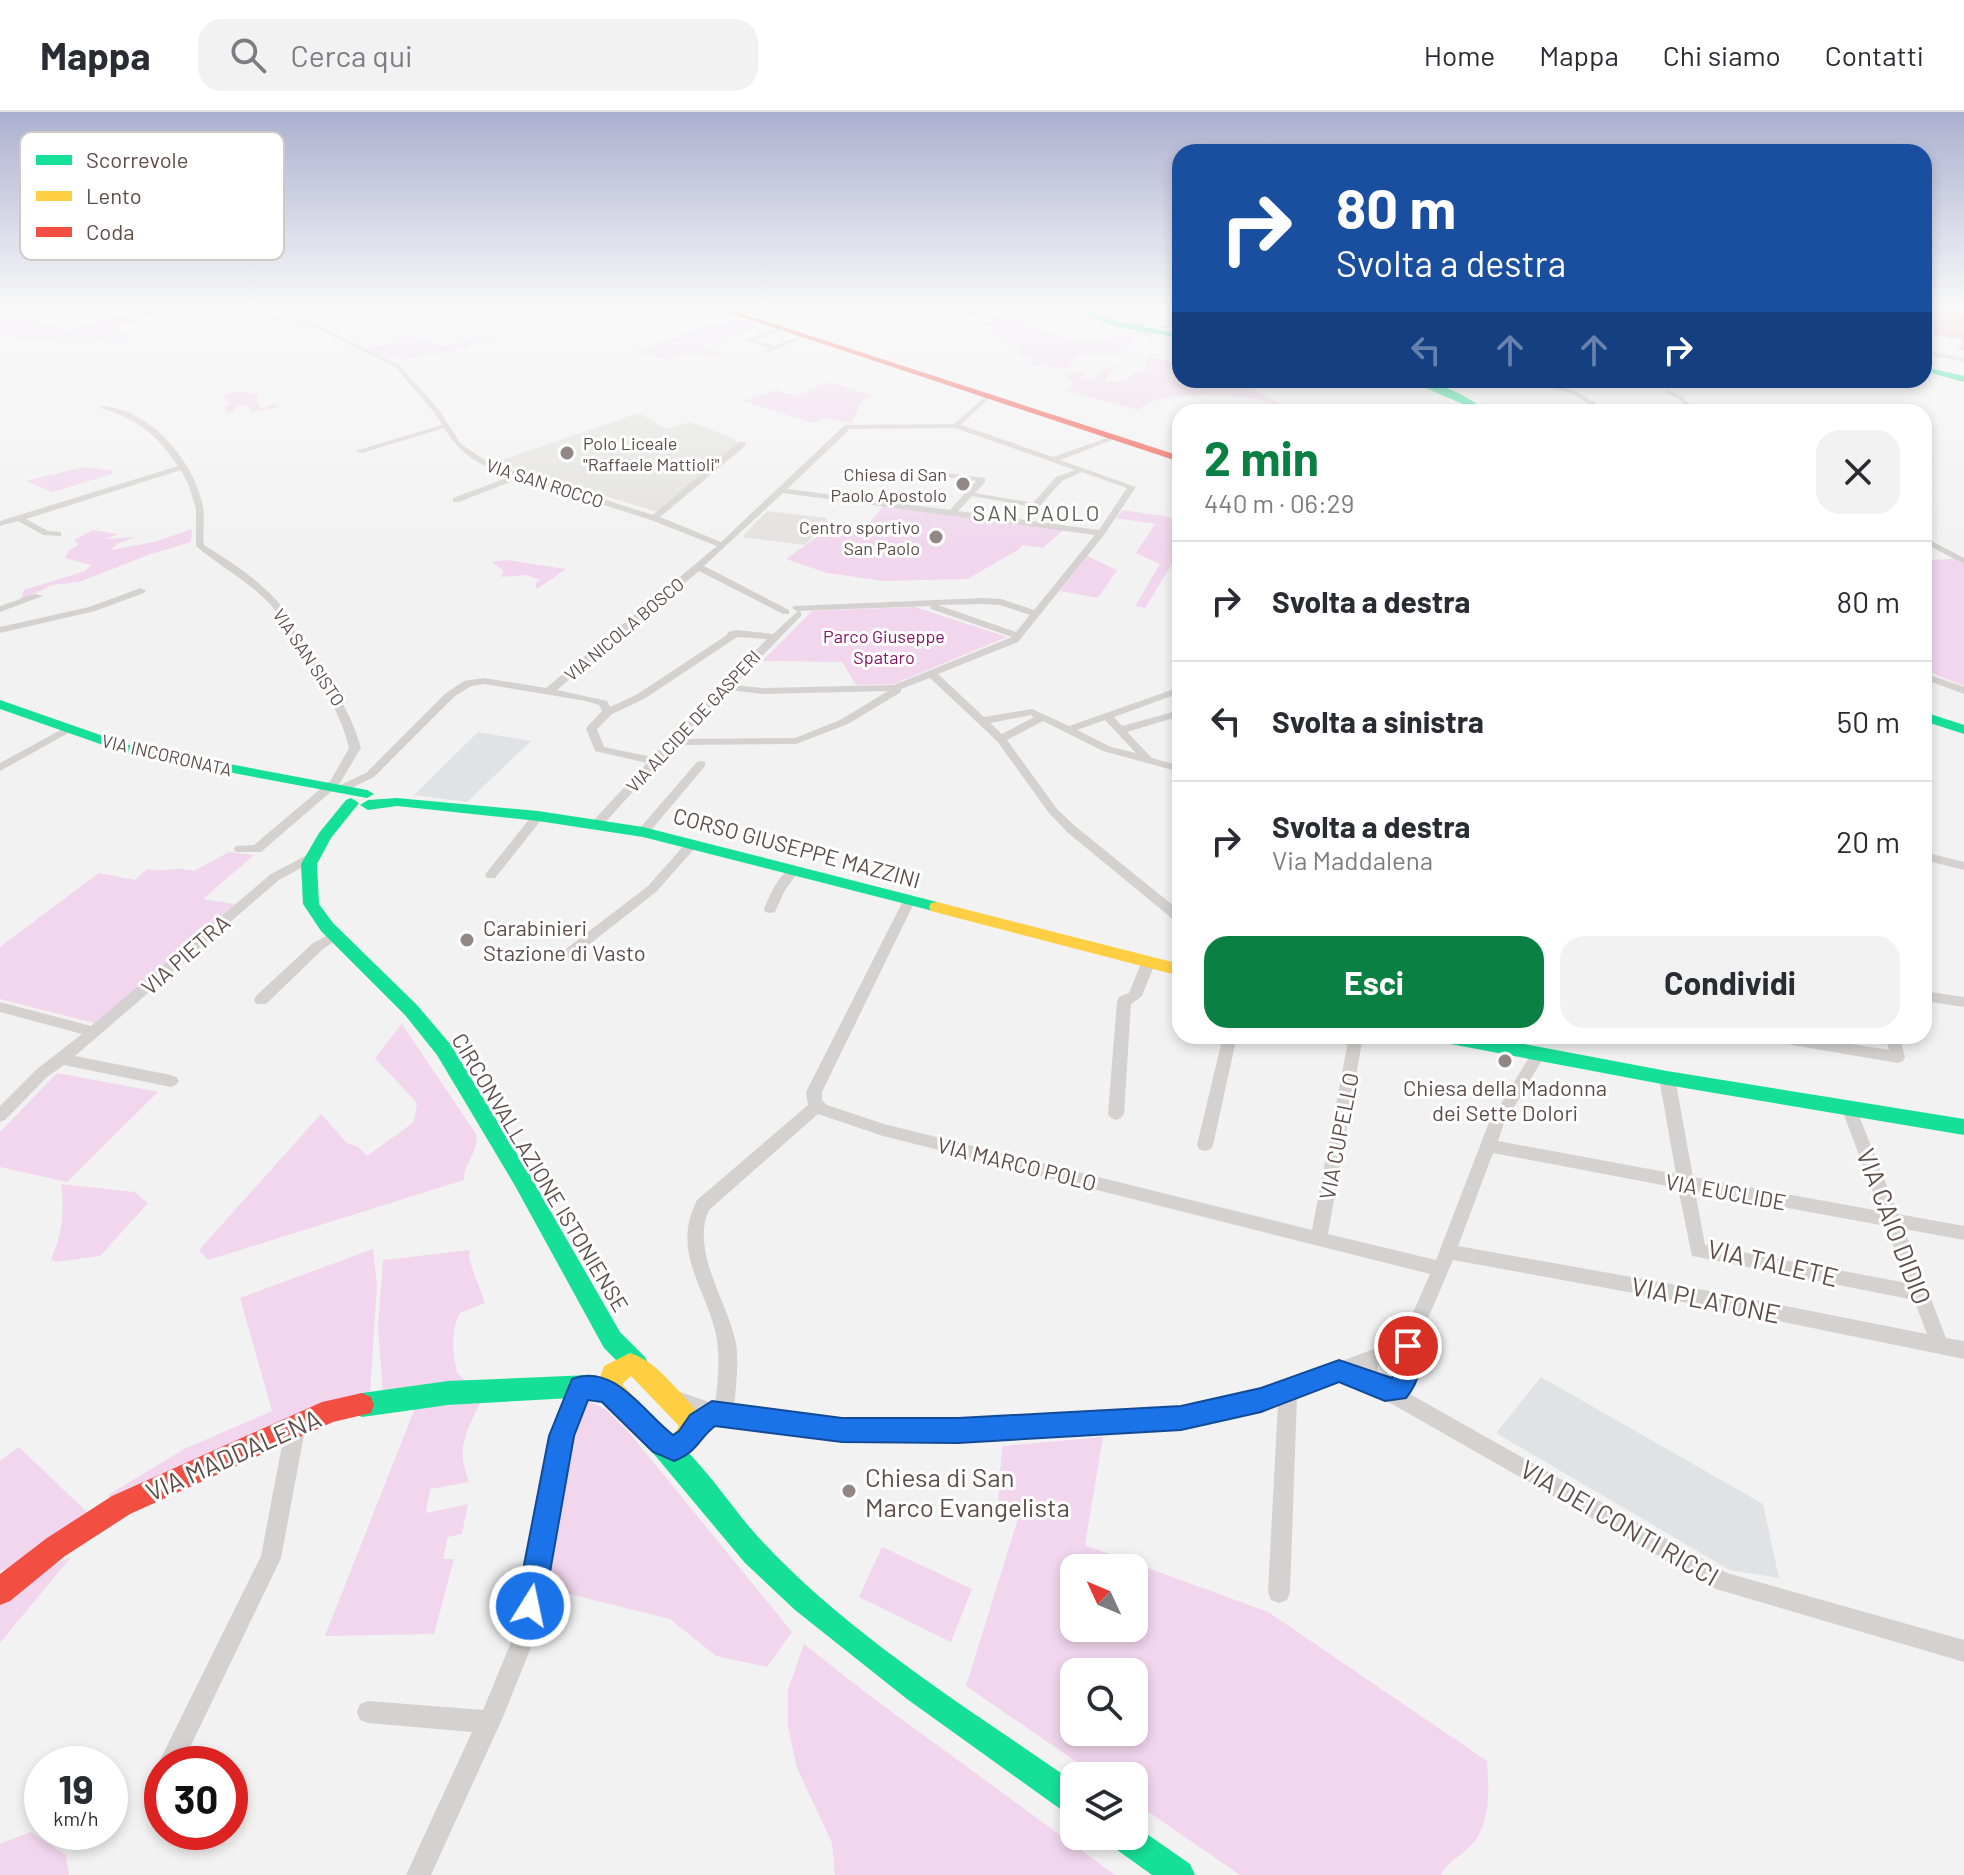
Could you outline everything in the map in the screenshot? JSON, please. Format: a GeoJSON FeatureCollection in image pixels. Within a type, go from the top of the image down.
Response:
{"type":"FeatureCollection","features":[{"type":"Feature","properties":{"kind":"main road"},"geometry":{"type":"LineString","coordinates":[[964,388],[1172,456]]}},
{"type":"Feature","properties":{"kind":"main road"},"geometry":{"type":"LineString","coordinates":[[1436,388],[1471,404]]}},
{"type":"Feature","properties":{"kind":"main road"},"geometry":{"type":"LineString","coordinates":[[1447,388],[1479,404]]}},
{"type":"Feature","properties":{"kind":"main road","name":"VIA INCORONATA"},"geometry":{"type":"LineString","coordinates":[[0,704],[126,749],[355,798]]}},
{"type":"Feature","properties":{"kind":"main road"},"geometry":{"type":"LineString","coordinates":[[1932,719],[1964,730]]}},
{"type":"Feature","properties":{"kind":"main road"},"geometry":{"type":"LineString","coordinates":[[313,854],[355,798]]}},
{"type":"Feature","properties":{"kind":"main road","name":"CORSO GIUSEPPE MAZZINI"},"geometry":{"type":"LineString","coordinates":[[355,798],[538,816],[643,832],[1172,968]]}},
{"type":"Feature","properties":{"kind":"main road","name":"CIRCONVALLAZIONE ISTONIENSE"},"geometry":{"type":"LineString","coordinates":[[313,854],[307,875],[311,904],[336,935],[411,1010],[444,1050],[521,1178],[612,1340],[691,1421],[690,1435]]}},
{"type":"Feature","properties":{"kind":"main road"},"geometry":{"type":"LineString","coordinates":[[1514,1044],[1538,1055],[1964,1127]]}},
{"type":"Feature","properties":{"kind":"main road"},"geometry":{"type":"LineString","coordinates":[[612,1340],[613,1372],[609,1386],[690,1472],[731,1528],[767,1566],[833,1626],[1060,1790]]}},
{"type":"Feature","properties":{"kind":"main road","name":"VIA MADDALENA"},"geometry":{"type":"LineString","coordinates":[[585,1386],[623,1365],[637,1365]]}},
{"type":"Feature","properties":{"kind":"main road","name":"VIA MADDALENA"},"geometry":{"type":"LineString","coordinates":[[0,1591],[56,1547],[121,1505],[331,1410],[448,1393],[585,1386],[617,1396]]}},
{"type":"Feature","properties":{"kind":"main road"},"geometry":{"type":"LineString","coordinates":[[662,1444],[674,1448],[690,1435]]}},
{"type":"Feature","properties":{"kind":"main road"},"geometry":{"type":"LineString","coordinates":[[690,1435],[685,1451],[690,1472]]}},
{"type":"Feature","properties":{"kind":"main road"},"geometry":{"type":"LineString","coordinates":[[1144,1850],[1179,1875]]}},
{"type":"Feature","properties":{"kind":"street","name":"VIA SAN ROCCO"},"geometry":{"type":"LineString","coordinates":[[417,388],[468,454],[495,469],[654,518],[722,545]]}},
{"type":"Feature","properties":{"kind":"street"},"geometry":{"type":"LineString","coordinates":[[1560,388],[1594,404]]}},
{"type":"Feature","properties":{"kind":"street"},"geometry":{"type":"LineString","coordinates":[[1668,392],[1687,404]]}},
{"type":"Feature","properties":{"kind":"street"},"geometry":{"type":"LineString","coordinates":[[956,426],[988,396]]}},
{"type":"Feature","properties":{"kind":"street","name":"VIA SAN SISTO"},"geometry":{"type":"LineString","coordinates":[[103,407],[147,425],[183,467],[200,509],[200,546],[233,568],[277,606],[290,631],[346,713],[355,748],[339,778],[355,798]]}},
{"type":"Feature","properties":{"kind":"street"},"geometry":{"type":"LineString","coordinates":[[359,451],[445,426]]}},
{"type":"Feature","properties":{"kind":"street"},"geometry":{"type":"LineString","coordinates":[[672,742],[796,741],[844,722],[904,686],[1015,640],[1037,614],[1101,533],[1132,487],[956,426],[848,427],[699,567],[793,612],[813,607],[983,601],[1001,602],[1037,614]]}},
{"type":"Feature","properties":{"kind":"street"},"geometry":{"type":"LineString","coordinates":[[1055,459],[1112,437]]}},
{"type":"Feature","properties":{"kind":"street"},"geometry":{"type":"LineString","coordinates":[[654,518],[742,444]]}},
{"type":"Feature","properties":{"kind":"street"},"geometry":{"type":"LineString","coordinates":[[0,524],[183,467]]}},
{"type":"Feature","properties":{"kind":"street"},"geometry":{"type":"LineString","coordinates":[[975,495],[1035,506],[1059,479],[1083,469]]}},
{"type":"Feature","properties":{"kind":"street"},"geometry":{"type":"LineString","coordinates":[[934,473],[982,480],[952,513]]}},
{"type":"Feature","properties":{"kind":"street"},"geometry":{"type":"LineString","coordinates":[[456,500],[518,476]]}},
{"type":"Feature","properties":{"kind":"street"},"geometry":{"type":"LineString","coordinates":[[507,480],[562,498],[574,493]]}},
{"type":"Feature","properties":{"kind":"street"},"geometry":{"type":"LineString","coordinates":[[780,490],[1101,533]]}},
{"type":"Feature","properties":{"kind":"street"},"geometry":{"type":"LineString","coordinates":[[19,518],[46,533],[58,534]]}},
{"type":"Feature","properties":{"kind":"street"},"geometry":{"type":"LineString","coordinates":[[1932,544],[1964,561]]}},
{"type":"Feature","properties":{"kind":"street","name":"VIA NICOLA BOSCO"},"geometry":{"type":"LineString","coordinates":[[554,688],[699,567]]}},
{"type":"Feature","properties":{"kind":"street"},"geometry":{"type":"LineString","coordinates":[[0,630],[92,609],[141,591]]}},
{"type":"Feature","properties":{"kind":"street"},"geometry":{"type":"LineString","coordinates":[[0,609],[38,596]]}},
{"type":"Feature","properties":{"kind":"street"},"geometry":{"type":"LineString","coordinates":[[926,604],[1019,636]]}},
{"type":"Feature","properties":{"kind":"street","name":"VIA ALCIDE DE GASPERI"},"geometry":{"type":"LineString","coordinates":[[597,824],[774,637],[793,612]]}},
{"type":"Feature","properties":{"kind":"street"},"geometry":{"type":"LineString","coordinates":[[355,798],[370,775],[450,695],[468,683],[484,681],[554,688],[596,700],[608,707],[615,706],[630,702],[736,633],[774,637]]}},
{"type":"Feature","properties":{"kind":"street"},"geometry":{"type":"LineString","coordinates":[[933,675],[1001,739],[1053,811],[1071,829],[1172,911]]}},
{"type":"Feature","properties":{"kind":"street"},"geometry":{"type":"LineString","coordinates":[[1932,679],[1964,691]]}},
{"type":"Feature","properties":{"kind":"street"},"geometry":{"type":"LineString","coordinates":[[726,687],[763,691],[873,690],[904,686]]}},
{"type":"Feature","properties":{"kind":"street"},"geometry":{"type":"LineString","coordinates":[[1068,730],[1172,693]]}},
{"type":"Feature","properties":{"kind":"street"},"geometry":{"type":"LineString","coordinates":[[615,706],[591,728],[599,749],[654,761]]}},
{"type":"Feature","properties":{"kind":"street"},"geometry":{"type":"LineString","coordinates":[[980,721],[1026,711],[1107,749],[1172,767]]}},
{"type":"Feature","properties":{"kind":"street"},"geometry":{"type":"LineString","coordinates":[[1106,715],[1149,761]]}},
{"type":"Feature","properties":{"kind":"street"},"geometry":{"type":"LineString","coordinates":[[1121,730],[1172,715]]}},
{"type":"Feature","properties":{"kind":"street"},"geometry":{"type":"LineString","coordinates":[[1001,739],[1043,717]]}},
{"type":"Feature","properties":{"kind":"street"},"geometry":{"type":"LineString","coordinates":[[0,768],[68,729]]}},
{"type":"Feature","properties":{"kind":"street"},"geometry":{"type":"LineString","coordinates":[[643,832],[701,764]]}},
{"type":"Feature","properties":{"kind":"street"},"geometry":{"type":"LineString","coordinates":[[240,849],[257,849],[355,798],[364,790],[370,775]]}},
{"type":"Feature","properties":{"kind":"street"},"geometry":{"type":"LineString","coordinates":[[491,875],[538,816]]}},
{"type":"Feature","properties":{"kind":"street"},"geometry":{"type":"LineString","coordinates":[[567,955],[652,889],[691,845]]}},
{"type":"Feature","properties":{"kind":"street","name":"VIA PIETRA"},"geometry":{"type":"LineString","coordinates":[[0,1116],[42,1073],[275,877],[313,854]]}},
{"type":"Feature","properties":{"kind":"street"},"geometry":{"type":"LineString","coordinates":[[1932,858],[1964,866]]}},
{"type":"Feature","properties":{"kind":"street"},"geometry":{"type":"LineString","coordinates":[[770,909],[779,889],[793,871]]}},
{"type":"Feature","properties":{"kind":"street"},"geometry":{"type":"LineString","coordinates":[[690,1435],[718,1414],[728,1346],[695,1240],[695,1218],[703,1205],[818,1105],[814,1102],[814,1092],[909,901]]}},
{"type":"Feature","properties":{"kind":"street"},"geometry":{"type":"LineString","coordinates":[[261,1000],[318,946],[336,935]]}},
{"type":"Feature","properties":{"kind":"street"},"geometry":{"type":"LineString","coordinates":[[1116,1114],[1124,1001],[1135,996],[1149,961]]}},
{"type":"Feature","properties":{"kind":"street"},"geometry":{"type":"LineString","coordinates":[[1932,997],[1964,1002]]}},
{"type":"Feature","properties":{"kind":"street"},"geometry":{"type":"LineString","coordinates":[[0,1007],[94,1032]]}},
{"type":"Feature","properties":{"kind":"street"},"geometry":{"type":"LineString","coordinates":[[1205,1145],[1228,1044]]}},
{"type":"Feature","properties":{"kind":"street","name":"VIA CUPELLO"},"geometry":{"type":"LineString","coordinates":[[1319,1237],[1355,1044]]}},
{"type":"Feature","properties":{"kind":"street"},"geometry":{"type":"LineString","coordinates":[[1817,1044],[1898,1057],[1894,1044]]}},
{"type":"Feature","properties":{"kind":"street"},"geometry":{"type":"LineString","coordinates":[[1339,1371],[1379,1386],[1402,1388],[1411,1337],[1488,1146],[1504,1108],[1538,1055]]}},
{"type":"Feature","properties":{"kind":"street"},"geometry":{"type":"LineString","coordinates":[[62,1059],[171,1081]]}},
{"type":"Feature","properties":{"kind":"street","name":"VIA TALETE"},"geometry":{"type":"LineString","coordinates":[[1667,1078],[1698,1251],[1920,1293]]}},
{"type":"Feature","properties":{"kind":"street","name":"VIA MARCO POLO"},"geometry":{"type":"LineString","coordinates":[[818,1105],[835,1115],[898,1133],[1319,1237],[1444,1261]]}},
{"type":"Feature","properties":{"kind":"street","name":"VIA CAIO DIDIO"},"geometry":{"type":"LineString","coordinates":[[1849,1107],[1940,1345]]}},
{"type":"Feature","properties":{"kind":"street","name":"VIA EUCLIDE"},"geometry":{"type":"LineString","coordinates":[[1488,1146],[1964,1233]]}},
{"type":"Feature","properties":{"kind":"street","name":"VIA PLATONE"},"geometry":{"type":"LineString","coordinates":[[1444,1261],[1710,1299],[1964,1350]]}},
{"type":"Feature","properties":{"kind":"street"},"geometry":{"type":"LineString","coordinates":[[663,1391],[692,1407],[718,1414],[842,1430],[958,1431],[1181,1418],[1221,1411],[1288,1391],[1376,1358],[1411,1337]]}},
{"type":"Feature","properties":{"kind":"street"},"geometry":{"type":"LineString","coordinates":[[1376,1358],[1396,1359],[1406,1371],[1423,1410]]}},
{"type":"Feature","properties":{"kind":"street"},"geometry":{"type":"LineString","coordinates":[[1376,1358],[1368,1369],[1379,1386]]}},
{"type":"Feature","properties":{"kind":"street"},"geometry":{"type":"LineString","coordinates":[[418,1875],[489,1722],[525,1635],[562,1436],[585,1386]]}},
{"type":"Feature","properties":{"kind":"street","name":"VIA DEI CONTI RICCI"},"geometry":{"type":"LineString","coordinates":[[1379,1386],[1723,1582],[1964,1651]]}},
{"type":"Feature","properties":{"kind":"street"},"geometry":{"type":"LineString","coordinates":[[1279,1592],[1288,1391]]}},
{"type":"Feature","properties":{"kind":"street"},"geometry":{"type":"LineString","coordinates":[[179,1746],[271,1558],[296,1424]]}},
{"type":"Feature","properties":{"kind":"street"},"geometry":{"type":"LineString","coordinates":[[368,1712],[489,1722]]}},
{"type":"Feature","properties":{"kind":"shaded area"},"geometry":{"type":"Polygon","coordinates":[[[639,413],[666,429],[690,422],[733,438],[739,444],[657,512],[496,462],[639,413]]]}},
{"type":"Feature","properties":{"kind":"shaded area"},"geometry":{"type":"Polygon","coordinates":[[[767,511],[826,518],[828,522],[805,545],[742,537],[767,511]]]}},
{"type":"Feature","properties":{"kind":"shaded area"},"geometry":{"type":"Polygon","coordinates":[[[478,732],[531,741],[467,802],[414,795],[478,732]]]}},
{"type":"Feature","properties":{"kind":"shaded area"},"geometry":{"type":"Polygon","coordinates":[[[1541,1377],[1763,1504],[1779,1578],[1730,1570],[1496,1433],[1541,1377]]]}},
{"type":"Feature","properties":{"kind":"green space"},"geometry":{"type":"Polygon","coordinates":[[[814,388],[850,388],[872,395],[861,402],[851,423],[828,418],[813,423],[743,401],[776,390],[796,396],[814,388]]]}},
{"type":"Feature","properties":{"kind":"green space"},"geometry":{"type":"Polygon","coordinates":[[[1251,388],[1282,404],[1205,395],[1165,398],[1138,410],[1065,390],[1251,388]]]}},
{"type":"Feature","properties":{"kind":"green space"},"geometry":{"type":"Polygon","coordinates":[[[243,391],[258,395],[256,401],[261,409],[274,403],[279,407],[252,412],[248,406],[236,405],[234,412],[226,413],[225,406],[230,404],[222,394],[243,391]]]}},
{"type":"Feature","properties":{"kind":"green space"},"geometry":{"type":"Polygon","coordinates":[[[84,467],[111,470],[112,474],[53,492],[25,481],[84,467]]]}},
{"type":"Feature","properties":{"kind":"green space","name":"Centro sportivo San Paolo"},"geometry":{"type":"Polygon","coordinates":[[[884,506],[1063,530],[1043,548],[1022,545],[967,579],[884,581],[827,573],[786,559],[827,530],[863,530],[884,506]]]}},
{"type":"Feature","properties":{"kind":"green space"},"geometry":{"type":"Polygon","coordinates":[[[1123,510],[1172,519],[1172,564],[1145,608],[1135,606],[1160,564],[1136,553],[1155,524],[1116,518],[1123,510]]]}},
{"type":"Feature","properties":{"kind":"green space"},"geometry":{"type":"Polygon","coordinates":[[[192,529],[191,542],[79,582],[52,585],[20,601],[24,590],[85,571],[91,565],[65,558],[69,550],[79,545],[74,540],[93,530],[118,534],[106,539],[135,537],[117,544],[111,550],[154,542],[192,529]]]}},
{"type":"Feature","properties":{"kind":"green space"},"geometry":{"type":"Polygon","coordinates":[[[1087,556],[1117,570],[1098,598],[1060,591],[1087,556]]]}},
{"type":"Feature","properties":{"kind":"green space"},"geometry":{"type":"Polygon","coordinates":[[[1954,559],[1964,564],[1964,686],[1932,673],[1932,560],[1954,559]]]}},
{"type":"Feature","properties":{"kind":"green space"},"geometry":{"type":"Polygon","coordinates":[[[507,560],[566,569],[537,589],[535,584],[540,580],[526,575],[501,577],[504,571],[492,562],[507,560]]]}},
{"type":"Feature","properties":{"kind":"green space","name":"Parco Giuseppe Spataro"},"geometry":{"type":"Polygon","coordinates":[[[915,607],[1007,637],[894,684],[856,685],[842,662],[762,661],[812,611],[915,607]]]}},
{"type":"Feature","properties":{"kind":"green space"},"geometry":{"type":"Polygon","coordinates":[[[229,852],[254,855],[203,899],[235,904],[98,1024],[0,999],[0,947],[99,873],[135,880],[147,869],[194,871],[229,852]]]}},
{"type":"Feature","properties":{"kind":"green space"},"geometry":{"type":"Polygon","coordinates":[[[402,1024],[476,1134],[476,1146],[464,1180],[208,1260],[199,1250],[321,1114],[347,1143],[358,1147],[367,1156],[414,1122],[417,1103],[375,1058],[402,1024]]]}},
{"type":"Feature","properties":{"kind":"green space"},"geometry":{"type":"Polygon","coordinates":[[[57,1073],[158,1092],[67,1182],[0,1167],[0,1132],[57,1073]]]}},
{"type":"Feature","properties":{"kind":"green space"},"geometry":{"type":"Polygon","coordinates":[[[61,1184],[134,1192],[148,1203],[100,1256],[56,1262],[51,1259],[62,1223],[61,1184]]]}},
{"type":"Feature","properties":{"kind":"green space"},"geometry":{"type":"Polygon","coordinates":[[[373,1249],[377,1285],[370,1393],[110,1505],[108,1495],[184,1449],[272,1411],[240,1298],[373,1249]]]}},
{"type":"Feature","properties":{"kind":"green space"},"geometry":{"type":"Polygon","coordinates":[[[470,1250],[469,1259],[485,1303],[460,1313],[455,1328],[457,1373],[466,1386],[383,1395],[378,1327],[383,1260],[470,1250]]]}},
{"type":"Feature","properties":{"kind":"green space"},"geometry":{"type":"Polygon","coordinates":[[[588,1401],[605,1409],[627,1430],[792,1632],[767,1667],[716,1656],[670,1619],[541,1587],[577,1411],[588,1401]]]}},
{"type":"Feature","properties":{"kind":"green space"},"geometry":{"type":"Polygon","coordinates":[[[480,1403],[464,1441],[463,1459],[469,1482],[430,1489],[426,1513],[468,1504],[462,1534],[448,1537],[443,1559],[454,1559],[434,1634],[325,1636],[415,1408],[480,1403]]]}},
{"type":"Feature","properties":{"kind":"green space"},"geometry":{"type":"Polygon","coordinates":[[[1103,1437],[1085,1545],[1110,1554],[1060,1554],[1060,1642],[1148,1642],[1148,1568],[1268,1612],[1487,1761],[1487,1808],[1475,1840],[1441,1875],[1240,1875],[1148,1812],[1148,1762],[1077,1762],[966,1686],[1021,1509],[998,1503],[1002,1446],[1103,1437]]]}},
{"type":"Feature","properties":{"kind":"green space"},"geometry":{"type":"Polygon","coordinates":[[[19,1447],[91,1516],[32,1558],[0,1571],[0,1461],[19,1447]]]}},
{"type":"Feature","properties":{"kind":"green space"},"geometry":{"type":"Polygon","coordinates":[[[882,1547],[972,1589],[951,1642],[859,1597],[882,1547]]]}},
{"type":"Feature","properties":{"kind":"green space"},"geometry":{"type":"Polygon","coordinates":[[[71,1557],[0,1643],[0,1595],[8,1587],[71,1557]]]}},
{"type":"Feature","properties":{"kind":"green space"},"geometry":{"type":"Polygon","coordinates":[[[804,1644],[1060,1835],[1060,1850],[1081,1850],[1115,1875],[835,1875],[832,1843],[797,1768],[788,1727],[788,1689],[804,1644]]]}},
{"type":"Feature","properties":{"kind":"green space"},"geometry":{"type":"Polygon","coordinates":[[[24,1834],[24,1850],[58,1850],[66,1855],[69,1875],[0,1875],[0,1844],[24,1834]]]}},
{"type":"Feature","properties":{"kind":"traffic: fast"},"geometry":{"type":"LineString","coordinates":[[1436,388],[1471,404]]}},
{"type":"Feature","properties":{"kind":"traffic: fast"},"geometry":{"type":"LineString","coordinates":[[0,704],[126,749],[367,794]]}},
{"type":"Feature","properties":{"kind":"traffic: fast"},"geometry":{"type":"LineString","coordinates":[[1932,719],[1964,730]]}},
{"type":"Feature","properties":{"kind":"traffic: fast"},"geometry":{"type":"LineString","coordinates":[[368,805],[397,802],[538,816],[643,832],[937,907]]}},
{"type":"Feature","properties":{"kind":"traffic: fast"},"geometry":{"type":"LineString","coordinates":[[351,803],[324,836],[309,864],[311,904],[327,927],[411,1010],[444,1050],[521,1178],[612,1340],[637,1365]]}},
{"type":"Feature","properties":{"kind":"traffic: fast"},"geometry":{"type":"LineString","coordinates":[[1487,1044],[1667,1078],[1964,1127]]}},
{"type":"Feature","properties":{"kind":"traffic: fast"},"geometry":{"type":"LineString","coordinates":[[362,1405],[448,1393],[590,1386],[617,1396]]}},
{"type":"Feature","properties":{"kind":"traffic: fast"},"geometry":{"type":"LineString","coordinates":[[662,1444],[755,1553],[805,1600],[917,1689],[1060,1790]]}},
{"type":"Feature","properties":{"kind":"traffic: fast"},"geometry":{"type":"LineString","coordinates":[[1144,1850],[1179,1875]]}},
{"type":"Feature","properties":{"kind":"traffic: slow"},"geometry":{"type":"LineString","coordinates":[[937,907],[1172,968]]}},
{"type":"Feature","properties":{"kind":"traffic: slow"},"geometry":{"type":"LineString","coordinates":[[630,1364],[643,1370],[691,1421],[692,1433],[682,1443],[675,1446],[662,1444],[612,1391],[609,1386],[612,1374],[630,1364]]}},
{"type":"Feature","properties":{"kind":"traffic: jam"},"geometry":{"type":"LineString","coordinates":[[964,388],[1172,456]]}},
{"type":"Feature","properties":{"kind":"traffic: jam"},"geometry":{"type":"LineString","coordinates":[[0,1591],[56,1547],[121,1505],[331,1410],[362,1405]]}},
{"type":"Feature","properties":{"kind":"place","name":"Polo Liceale \"Raffaele Mattioli\""},"geometry":{"type":"Point","coordinates":[567,453]}},
{"type":"Feature","properties":{"kind":"place","name":"Chiesa di San Paolo Apostolo"},"geometry":{"type":"Point","coordinates":[963,484]}},
{"type":"Feature","properties":{"kind":"place","name":"Centro sportivo San Paolo"},"geometry":{"type":"Point","coordinates":[936,537]}},
{"type":"Feature","properties":{"kind":"place","name":"Carabinieri Stazione di Vasto"},"geometry":{"type":"Point","coordinates":[467,940]}},
{"type":"Feature","properties":{"kind":"place","name":"Chiesa della Madonna dei Sette Dolori"},"geometry":{"type":"Point","coordinates":[1505,1061]}},
{"type":"Feature","properties":{"kind":"place","name":"Chiesa di San Marco Evangelista"},"geometry":{"type":"Point","coordinates":[849,1491]}},
{"type":"Feature","properties":{"kind":"district","name":"SAN PAOLO"},"geometry":{"type":"Point","coordinates":[1037,512]}},
{"type":"Feature","properties":{"kind":"route"},"geometry":{"type":"LineString","coordinates":[[530,1606],[562,1436],[581,1387],[601,1388],[617,1396],[662,1444],[674,1448],[688,1440],[698,1423],[712,1413],[842,1430],[958,1431],[1181,1418],[1261,1400],[1339,1371],[1365,1378],[1391,1391],[1402,1388],[1407,1378],[1408,1346]]}}]}
